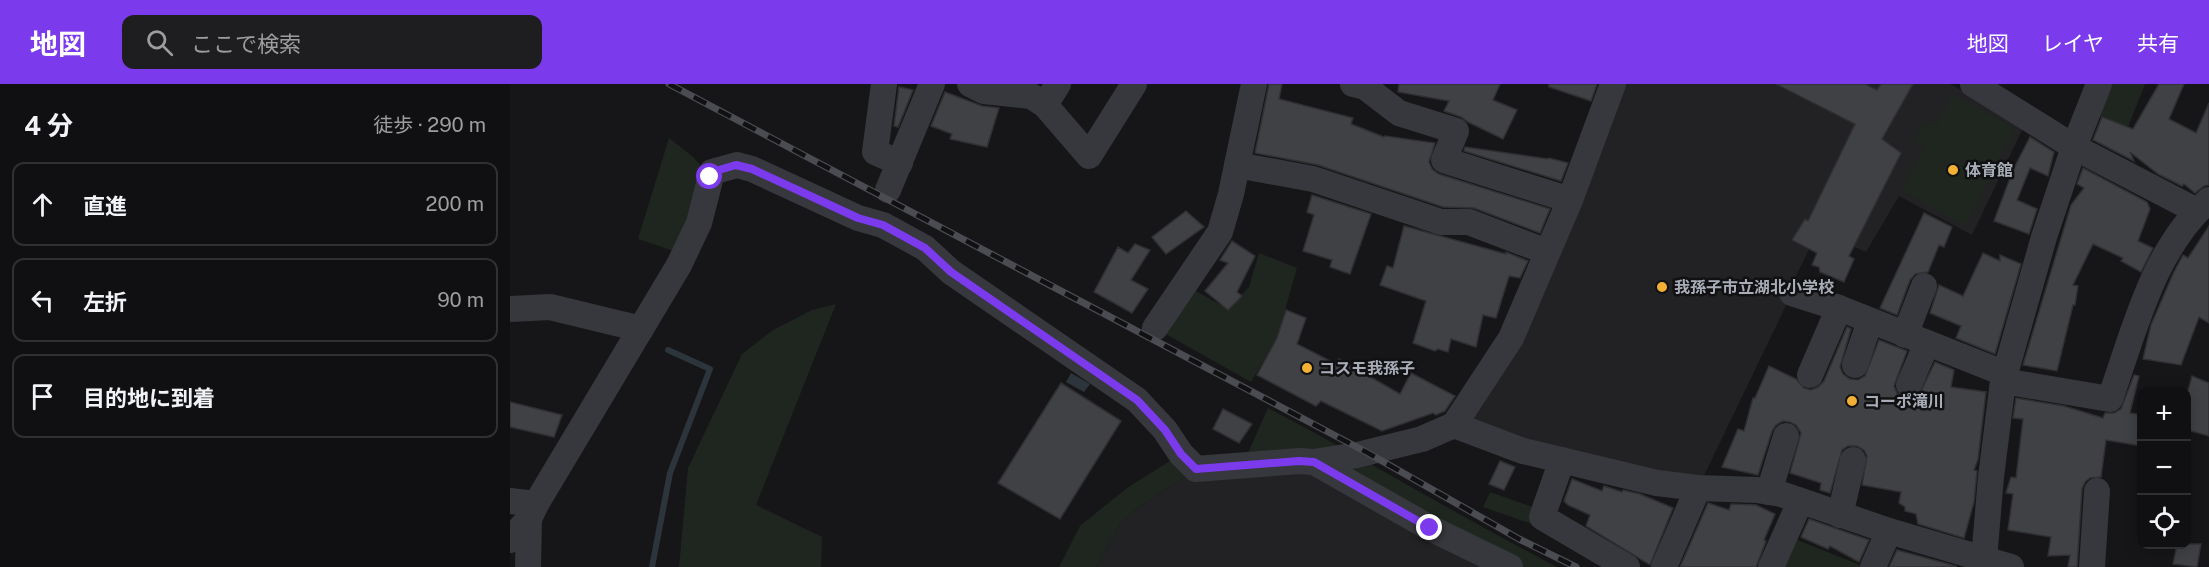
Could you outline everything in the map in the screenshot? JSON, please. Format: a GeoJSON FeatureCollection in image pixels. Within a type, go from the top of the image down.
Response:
{"type":"FeatureCollection","features":[{"type":"Feature","properties":{"kind":"street"},"geometry":{"type":"LineString","coordinates":[[884,84],[875,152],[900,163]]}},
{"type":"Feature","properties":{"kind":"street"},"geometry":{"type":"LineString","coordinates":[[888,190],[932,84]]}},
{"type":"Feature","properties":{"kind":"street"},"geometry":{"type":"LineString","coordinates":[[970,84],[984,91],[1031,96],[1052,95],[1089,156],[1134,84]]}},
{"type":"Feature","properties":{"kind":"street"},"geometry":{"type":"LineString","coordinates":[[1155,328],[1220,232],[1254,84]]}},
{"type":"Feature","properties":{"kind":"street"},"geometry":{"type":"LineString","coordinates":[[1353,84],[1365,87],[1399,113],[1456,131],[1444,160],[1570,200]]}},
{"type":"Feature","properties":{"kind":"street"},"geometry":{"type":"LineString","coordinates":[[510,540],[532,512],[689,246],[699,223],[712,172],[736,165],[752,169],[858,218],[883,225],[925,248],[951,272],[1137,400],[1196,469],[1299,461],[1314,462],[1357,455],[1422,439],[1454,425],[1511,338],[1570,200],[1613,84]]}},
{"type":"Feature","properties":{"kind":"street"},"geometry":{"type":"LineString","coordinates":[[1792,293],[1839,308],[2005,377],[2110,399],[2146,298],[2165,257],[2203,205],[2074,147],[1973,84]]}},
{"type":"Feature","properties":{"kind":"street"},"geometry":{"type":"LineString","coordinates":[[1982,563],[2005,377],[2024,304],[2074,147],[2099,84]]}},
{"type":"Feature","properties":{"kind":"street"},"geometry":{"type":"LineString","coordinates":[[1237,165],[1313,179],[1441,222],[1469,222],[1547,252]]}},
{"type":"Feature","properties":{"kind":"street"},"geometry":{"type":"LineString","coordinates":[[1909,385],[1924,286]]}},
{"type":"Feature","properties":{"kind":"street"},"geometry":{"type":"LineString","coordinates":[[510,309],[550,308],[641,329]]}},
{"type":"Feature","properties":{"kind":"street"},"geometry":{"type":"LineString","coordinates":[[1810,375],[1839,308]]}},
{"type":"Feature","properties":{"kind":"street"},"geometry":{"type":"LineString","coordinates":[[1855,365],[1870,321]]}},
{"type":"Feature","properties":{"kind":"street"},"geometry":{"type":"LineString","coordinates":[[1454,425],[1523,451],[1657,483],[1698,488],[1757,489],[1781,494],[1982,563],[2011,567]]}},
{"type":"Feature","properties":{"kind":"street"},"geometry":{"type":"LineString","coordinates":[[1769,492],[1786,436]]}},
{"type":"Feature","properties":{"kind":"street"},"geometry":{"type":"LineString","coordinates":[[1562,460],[1542,517],[1627,567]]}},
{"type":"Feature","properties":{"kind":"street"},"geometry":{"type":"LineString","coordinates":[[1840,515],[1853,460]]}},
{"type":"Feature","properties":{"kind":"street"},"geometry":{"type":"LineString","coordinates":[[1314,462],[1430,528],[1510,567]]}},
{"type":"Feature","properties":{"kind":"street"},"geometry":{"type":"LineString","coordinates":[[1664,567],[1698,488]]}},
{"type":"Feature","properties":{"kind":"street"},"geometry":{"type":"LineString","coordinates":[[2092,567],[2097,491]]}},
{"type":"Feature","properties":{"kind":"street"},"geometry":{"type":"LineString","coordinates":[[510,501],[532,512]]}},
{"type":"Feature","properties":{"kind":"street"},"geometry":{"type":"LineString","coordinates":[[1771,567],[1800,502]]}},
{"type":"Feature","properties":{"kind":"street"},"geometry":{"type":"LineString","coordinates":[[528,567],[532,512]]}},
{"type":"Feature","properties":{"kind":"street"},"geometry":{"type":"LineString","coordinates":[[1873,567],[1888,531]]}},
{"type":"Feature","properties":{"kind":"shaded area","name":"我孫子市立湖北小学校"},"geometry":{"type":"Polygon","coordinates":[[[1610,84],[1950,84],[2025,124],[1972,235],[1899,196],[1866,252],[1818,231],[1794,280],[1792,293],[1698,488],[1454,425],[1511,338],[1610,84]]]}},
{"type":"Feature","properties":{"kind":"shaded area"},"geometry":{"type":"Polygon","coordinates":[[[2099,84],[2145,84],[2128,127],[2088,112],[2099,84]]]}},
{"type":"Feature","properties":{"kind":"shaded area","name":"体育館"},"geometry":{"type":"Polygon","coordinates":[[[1952,94],[2016,128],[1965,226],[1901,191],[1924,149],[1914,141],[1923,120],[1937,125],[1952,94]]]}},
{"type":"Feature","properties":{"kind":"shaded area"},"geometry":{"type":"Polygon","coordinates":[[[669,138],[702,167],[699,187],[677,252],[638,239],[669,138]]]}},
{"type":"Feature","properties":{"kind":"shaded area"},"geometry":{"type":"Polygon","coordinates":[[[1259,253],[1297,268],[1277,338],[1251,382],[1155,328],[1185,285],[1228,309],[1249,287],[1259,253]]]}},
{"type":"Feature","properties":{"kind":"shaded area"},"geometry":{"type":"Polygon","coordinates":[[[836,304],[756,505],[822,537],[821,567],[679,567],[688,468],[742,354],[773,330],[812,310],[836,304]]]}},
{"type":"Feature","properties":{"kind":"shaded area"},"geometry":{"type":"Polygon","coordinates":[[[1071,373],[1090,384],[1084,392],[1066,382],[1071,373]]]}},
{"type":"Feature","properties":{"kind":"shaded area"},"geometry":{"type":"Polygon","coordinates":[[[1268,408],[1557,567],[1510,567],[1314,462],[1242,466],[1268,408]]]}},
{"type":"Feature","properties":{"kind":"shaded area"},"geometry":{"type":"Polygon","coordinates":[[[1181,454],[1196,469],[1135,510],[1121,523],[1096,567],[1059,567],[1080,526],[1127,488],[1181,454]]]}},
{"type":"Feature","properties":{"kind":"shaded area"},"geometry":{"type":"Polygon","coordinates":[[[1314,462],[1510,567],[1096,567],[1121,523],[1135,510],[1196,469],[1314,462]]]}},
{"type":"Feature","properties":{"kind":"shaded area"},"geometry":{"type":"Polygon","coordinates":[[[1490,492],[1535,508],[1532,524],[1483,507],[1490,492]]]}},
{"type":"Feature","properties":{"kind":"shaded area"},"geometry":{"type":"Polygon","coordinates":[[[1785,535],[1865,567],[1780,567],[1785,535]]]}},
{"type":"Feature","properties":{"kind":"building"},"geometry":{"type":"Polygon","coordinates":[[[1269,84],[1282,84],[1279,99],[1353,118],[1351,124],[1384,137],[1435,143],[1429,162],[1432,169],[1439,174],[1550,209],[1540,233],[1474,208],[1443,207],[1318,165],[1255,153],[1269,84]]]}},
{"type":"Feature","properties":{"kind":"building"},"geometry":{"type":"Polygon","coordinates":[[[1399,84],[1500,84],[1493,100],[1517,110],[1503,139],[1461,117],[1444,111],[1449,101],[1398,92],[1399,84]]]}},
{"type":"Feature","properties":{"kind":"building"},"geometry":{"type":"Polygon","coordinates":[[[1549,84],[1597,84],[1591,101],[1549,87],[1549,84]]]}},
{"type":"Feature","properties":{"kind":"building"},"geometry":{"type":"Polygon","coordinates":[[[1776,84],[1865,84],[1877,90],[1881,84],[1913,84],[1882,139],[1901,153],[1849,256],[1854,259],[1844,282],[1820,272],[1819,267],[1812,265],[1817,253],[1792,240],[1805,219],[1808,221],[1855,124],[1776,84]]]}},
{"type":"Feature","properties":{"kind":"building"},"geometry":{"type":"Polygon","coordinates":[[[2159,84],[2184,84],[2169,119],[2196,133],[2209,103],[2209,185],[2195,193],[2184,184],[2182,186],[2158,174],[2130,152],[2134,161],[2093,140],[2102,117],[2133,129],[2159,84]]]}},
{"type":"Feature","properties":{"kind":"building"},"geometry":{"type":"Polygon","coordinates":[[[899,87],[913,90],[898,127],[894,126],[899,87]]]}},
{"type":"Feature","properties":{"kind":"building"},"geometry":{"type":"Polygon","coordinates":[[[945,92],[982,106],[999,108],[987,147],[950,139],[952,134],[931,126],[945,92]]]}},
{"type":"Feature","properties":{"kind":"building"},"geometry":{"type":"Polygon","coordinates":[[[2030,137],[2054,152],[2048,176],[2030,168],[2017,200],[2037,209],[2029,234],[1994,221],[2013,170],[2030,137]]]}},
{"type":"Feature","properties":{"kind":"building"},"geometry":{"type":"Polygon","coordinates":[[[1465,147],[1549,158],[1568,163],[1561,181],[1464,151],[1465,147]]]}},
{"type":"Feature","properties":{"kind":"building"},"geometry":{"type":"Polygon","coordinates":[[[2083,168],[2147,202],[2150,209],[2138,241],[2153,248],[2141,272],[2121,261],[2123,258],[2093,244],[2073,285],[2078,286],[2075,305],[2073,305],[2057,371],[2023,365],[2071,205],[2084,188],[2077,184],[2083,168]]]}},
{"type":"Feature","properties":{"kind":"building"},"geometry":{"type":"Polygon","coordinates":[[[1312,195],[1371,214],[1350,274],[1330,267],[1332,260],[1303,251],[1314,215],[1307,212],[1312,195]]]}},
{"type":"Feature","properties":{"kind":"building"},"geometry":{"type":"Polygon","coordinates":[[[1186,211],[1204,227],[1166,254],[1152,237],[1186,211]]]}},
{"type":"Feature","properties":{"kind":"building"},"geometry":{"type":"Polygon","coordinates":[[[1924,213],[1952,227],[1944,247],[1939,245],[1928,272],[1915,274],[1910,280],[1897,315],[1880,308],[1924,213]]]}},
{"type":"Feature","properties":{"kind":"building"},"geometry":{"type":"Polygon","coordinates":[[[1404,226],[1506,254],[1506,252],[1528,261],[1520,278],[1509,276],[1496,318],[1483,315],[1476,347],[1451,339],[1448,352],[1438,349],[1435,351],[1413,343],[1426,301],[1380,285],[1387,266],[1393,268],[1404,226]]]}},
{"type":"Feature","properties":{"kind":"building"},"geometry":{"type":"Polygon","coordinates":[[[2209,226],[2209,323],[2199,317],[2181,365],[2143,359],[2151,325],[2173,274],[2183,255],[2188,258],[2209,226]]]}},
{"type":"Feature","properties":{"kind":"building"},"geometry":{"type":"Polygon","coordinates":[[[1232,241],[1255,256],[1237,292],[1242,296],[1228,310],[1205,291],[1228,263],[1220,260],[1232,241]]]}},
{"type":"Feature","properties":{"kind":"building"},"geometry":{"type":"Polygon","coordinates":[[[1135,244],[1150,250],[1131,280],[1148,289],[1132,313],[1094,292],[1118,247],[1128,253],[1135,244]]]}},
{"type":"Feature","properties":{"kind":"building"},"geometry":{"type":"Polygon","coordinates":[[[1983,253],[2000,261],[2000,255],[2021,264],[1995,354],[1956,338],[1961,326],[1930,313],[1939,285],[1963,296],[1983,253]]]}},
{"type":"Feature","properties":{"kind":"building","name":"コスモ我孫子"},"geometry":{"type":"Polygon","coordinates":[[[1286,310],[1306,318],[1297,344],[1334,363],[1339,359],[1400,394],[1411,373],[1455,396],[1445,411],[1382,431],[1321,401],[1316,406],[1257,375],[1277,338],[1286,310]]]}},
{"type":"Feature","properties":{"kind":"building"},"geometry":{"type":"Polygon","coordinates":[[[1847,327],[1851,329],[1840,367],[1843,374],[1850,379],[1858,380],[1865,376],[1879,340],[1907,351],[1894,386],[1903,398],[1911,400],[1918,397],[1935,362],[1954,370],[1951,387],[1986,392],[1978,459],[1974,470],[1977,471],[1974,502],[1964,538],[1918,524],[1916,514],[1905,511],[1905,507],[1899,503],[1901,492],[1862,485],[1867,456],[1864,450],[1857,446],[1848,446],[1842,450],[1830,493],[1820,490],[1821,483],[1790,473],[1801,433],[1796,425],[1790,422],[1783,421],[1772,431],[1758,475],[1722,467],[1738,429],[1744,431],[1753,398],[1769,366],[1796,379],[1804,388],[1811,390],[1818,387],[1824,381],[1847,327]]]}},
{"type":"Feature","properties":{"kind":"building"},"geometry":{"type":"Polygon","coordinates":[[[2134,375],[2139,376],[2130,413],[2137,414],[2137,445],[2106,440],[2101,477],[2090,478],[2082,489],[2077,567],[2068,567],[2070,555],[2048,556],[2051,537],[2008,530],[2013,494],[2006,493],[2011,477],[2016,478],[2023,419],[2013,418],[2016,398],[2064,406],[2103,418],[2105,413],[2114,413],[2121,409],[2134,375]]]}},
{"type":"Feature","properties":{"kind":"building"},"geometry":{"type":"Polygon","coordinates":[[[2192,376],[2209,383],[2209,436],[2191,431],[2191,387],[2189,387],[2192,376]]]}},
{"type":"Feature","properties":{"kind":"building"},"geometry":{"type":"Polygon","coordinates":[[[1061,383],[1121,421],[1060,519],[998,483],[1061,383]]]}},
{"type":"Feature","properties":{"kind":"building"},"geometry":{"type":"Polygon","coordinates":[[[510,402],[562,415],[554,437],[510,427],[510,402]]]}},
{"type":"Feature","properties":{"kind":"building"},"geometry":{"type":"Polygon","coordinates":[[[1223,409],[1252,424],[1239,443],[1213,429],[1223,409]]]}},
{"type":"Feature","properties":{"kind":"building"},"geometry":{"type":"Polygon","coordinates":[[[1500,461],[1515,467],[1504,490],[1489,484],[1500,461]]]}},
{"type":"Feature","properties":{"kind":"building"},"geometry":{"type":"Polygon","coordinates":[[[1572,479],[1602,491],[1604,486],[1622,492],[1623,490],[1640,494],[1673,508],[1650,565],[1586,526],[1590,515],[1564,501],[1572,479]]]}},
{"type":"Feature","properties":{"kind":"building"},"geometry":{"type":"Polygon","coordinates":[[[1708,503],[1729,510],[1731,504],[1756,505],[1775,514],[1756,567],[1680,567],[1708,503]]]}},
{"type":"Feature","properties":{"kind":"building"},"geometry":{"type":"Polygon","coordinates":[[[1809,519],[1869,540],[1859,562],[1830,546],[1828,549],[1801,537],[1809,519]]]}},
{"type":"Feature","properties":{"kind":"building"},"geometry":{"type":"Polygon","coordinates":[[[2191,544],[2201,544],[2197,567],[2173,564],[2176,549],[2191,549],[2191,544]]]}},
{"type":"Feature","properties":{"kind":"building"},"geometry":{"type":"Polygon","coordinates":[[[1897,550],[1956,566],[1956,567],[1889,567],[1897,550]]]}},
{"type":"Feature","properties":{"kind":"waterway"},"geometry":{"type":"LineString","coordinates":[[652,567],[670,473],[710,369],[668,350]]}},
{"type":"Feature","properties":{"kind":"railway"},"geometry":{"type":"LineString","coordinates":[[669,84],[1368,453],[1519,539],[1576,567]]}},
{"type":"Feature","properties":{"kind":"place","name":"体育館"},"geometry":{"type":"Point","coordinates":[1953,170]}},
{"type":"Feature","properties":{"kind":"place","name":"我孫子市立湖北小学校"},"geometry":{"type":"Point","coordinates":[1662,287]}},
{"type":"Feature","properties":{"kind":"place","name":"コスモ我孫子"},"geometry":{"type":"Point","coordinates":[1307,368]}},
{"type":"Feature","properties":{"kind":"place","name":"コーポ滝川"},"geometry":{"type":"Point","coordinates":[1852,401]}},
{"type":"Feature","properties":{"kind":"route"},"geometry":{"type":"LineString","coordinates":[[710,177],[712,172],[736,165],[752,169],[858,218],[883,225],[925,248],[951,272],[1137,400],[1196,469],[1299,461],[1314,462],[1430,528]]}}]}
